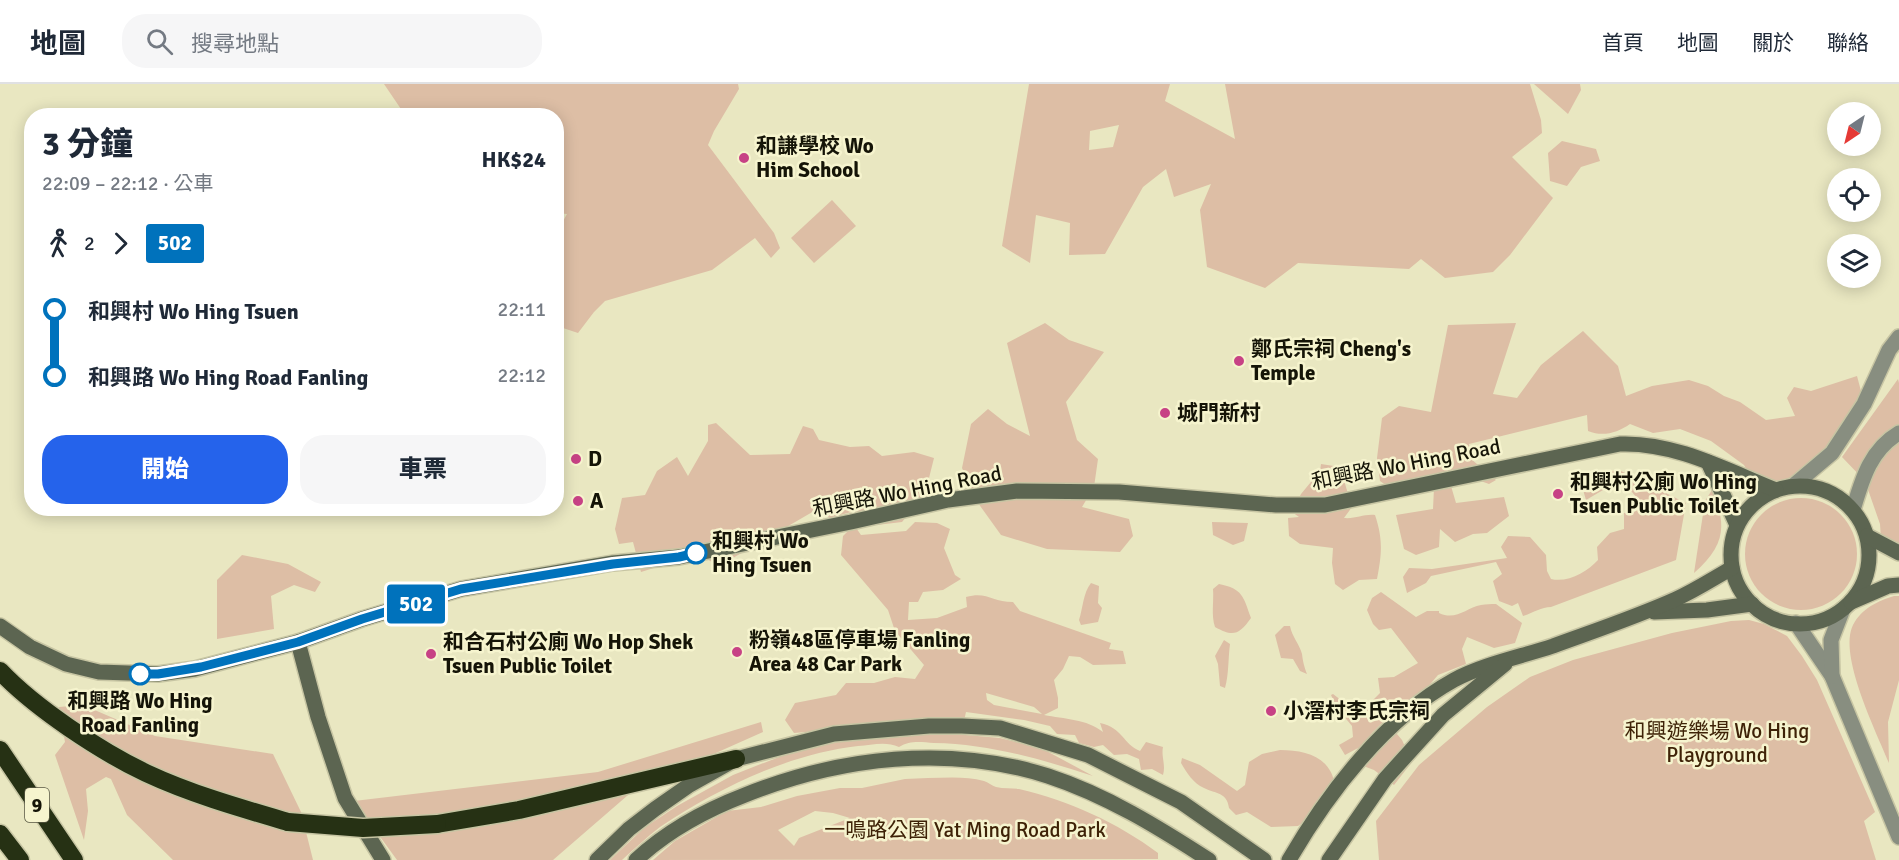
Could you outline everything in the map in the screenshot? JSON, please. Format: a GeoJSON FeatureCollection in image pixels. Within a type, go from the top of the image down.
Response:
{"type":"FeatureCollection","features":[{"type":"Feature","properties":{"kind":"highway"},"geometry":{"type":"LineString","coordinates":[[0,671],[52,716],[145,772],[211,799],[288,822],[363,828],[437,824],[519,810],[736,759]]}},
{"type":"Feature","properties":{"kind":"highway","name":"9"},"geometry":{"type":"LineString","coordinates":[[0,750],[74,860]]}},
{"type":"Feature","properties":{"kind":"highway","name":"9"},"geometry":{"type":"LineString","coordinates":[[0,834],[20,860]]}},
{"type":"Feature","properties":{"kind":"main road","name":"和興路 Wo Hing Road"},"geometry":{"type":"LineString","coordinates":[[0,626],[48,658],[83,669],[121,674],[158,674],[195,669],[298,642],[362,619],[461,589],[613,564],[679,557],[959,498],[1017,491],[1119,492],[1276,505],[1325,505],[1620,444],[1653,445],[1688,454],[1776,490]]}},
{"type":"Feature","properties":{"kind":"main road"},"geometry":{"type":"LineString","coordinates":[[1708,462],[1737,525]]}},
{"type":"Feature","properties":{"kind":"main road"},"geometry":{"type":"LineString","coordinates":[[1847,605],[1865,578],[1869,564],[1867,536],[1853,510],[1840,500],[1811,487],[1793,486],[1776,490],[1749,507],[1737,525],[1733,539],[1732,568],[1740,588],[1752,604],[1768,615],[1796,624],[1819,621],[1888,586],[1899,585]]}},
{"type":"Feature","properties":{"kind":"main road"},"geometry":{"type":"LineString","coordinates":[[1867,536],[1899,553]]}},
{"type":"Feature","properties":{"kind":"main road"},"geometry":{"type":"LineString","coordinates":[[1289,860],[1313,822],[1352,770],[1413,707],[1454,680],[1476,670],[1645,612],[1679,598],[1732,568]]}},
{"type":"Feature","properties":{"kind":"main road"},"geometry":{"type":"LineString","coordinates":[[1645,612],[1707,610],[1752,604]]}},
{"type":"Feature","properties":{"kind":"main road"},"geometry":{"type":"LineString","coordinates":[[298,642],[318,717],[345,798],[383,860]]}},
{"type":"Feature","properties":{"kind":"main road"},"geometry":{"type":"LineString","coordinates":[[1329,860],[1385,779],[1443,715],[1509,660]]}},
{"type":"Feature","properties":{"kind":"main road"},"geometry":{"type":"LineString","coordinates":[[597,860],[629,829],[655,809],[688,786],[736,759],[834,734],[929,726],[1000,728],[1088,755],[1181,802],[1264,860]]}},
{"type":"Feature","properties":{"kind":"main road"},"geometry":{"type":"LineString","coordinates":[[636,860],[664,836],[718,805],[778,782],[861,762],[924,758],[988,763],[1019,768],[1056,779],[1130,812],[1209,860]]}},
{"type":"Feature","properties":{"kind":"street"},"geometry":{"type":"LineString","coordinates":[[1793,486],[1832,453],[1864,404],[1889,350],[1899,337]]}},
{"type":"Feature","properties":{"kind":"street"},"geometry":{"type":"LineString","coordinates":[[1853,510],[1865,470],[1879,450],[1899,433]]}},
{"type":"Feature","properties":{"kind":"street"},"geometry":{"type":"LineString","coordinates":[[1832,676],[1831,640],[1847,605]]}},
{"type":"Feature","properties":{"kind":"street"},"geometry":{"type":"LineString","coordinates":[[1796,624],[1832,676],[1899,837]]}},
{"type":"Feature","properties":{"kind":"green space"},"geometry":{"type":"Polygon","coordinates":[[[384,84],[738,84],[739,89],[708,145],[774,233],[780,248],[771,258],[755,238],[712,270],[605,301],[578,333],[564,328],[564,219],[567,214],[564,214],[564,108],[400,108],[384,84]]]}},
{"type":"Feature","properties":{"kind":"green space"},"geometry":{"type":"Polygon","coordinates":[[[1029,84],[1170,84],[1165,101],[1235,139],[1225,84],[1530,84],[1541,120],[1542,133],[1512,157],[1553,198],[1510,255],[1493,272],[1445,278],[1421,259],[1409,269],[1298,263],[1265,288],[1207,267],[1200,210],[1211,184],[1174,197],[1166,169],[1143,187],[1105,254],[1069,255],[1070,223],[1036,215],[1030,263],[1002,246],[1029,84]],[[1119,125],[1090,131],[1089,150],[1113,147],[1119,125]]]}},
{"type":"Feature","properties":{"kind":"green space"},"geometry":{"type":"Polygon","coordinates":[[[1534,84],[1580,84],[1581,90],[1568,114],[1534,84]]]}},
{"type":"Feature","properties":{"kind":"green space"},"geometry":{"type":"Polygon","coordinates":[[[1562,141],[1596,149],[1600,161],[1581,167],[1567,186],[1550,181],[1548,153],[1562,141]]]}},
{"type":"Feature","properties":{"kind":"green space"},"geometry":{"type":"Polygon","coordinates":[[[832,200],[856,226],[814,263],[791,238],[832,200]]]}},
{"type":"Feature","properties":{"kind":"green space"},"geometry":{"type":"Polygon","coordinates":[[[1045,323],[1069,340],[1104,352],[1066,402],[1077,440],[1098,459],[1094,487],[1082,507],[1129,519],[1133,536],[1120,552],[1047,549],[1001,535],[978,503],[962,468],[971,424],[988,409],[1007,424],[1030,436],[1007,343],[1045,323]]]}},
{"type":"Feature","properties":{"kind":"green space"},"geometry":{"type":"Polygon","coordinates":[[[1516,323],[1493,394],[1517,398],[1541,365],[1583,331],[1618,366],[1626,396],[1652,386],[1689,380],[1708,386],[1740,402],[1766,420],[1795,416],[1787,398],[1794,387],[1811,391],[1857,376],[1861,391],[1872,402],[1837,458],[1798,476],[1785,487],[1763,493],[1755,485],[1744,465],[1711,441],[1680,429],[1653,433],[1630,424],[1615,432],[1599,434],[1588,431],[1587,415],[1469,444],[1471,459],[1496,480],[1489,484],[1475,479],[1451,486],[1456,503],[1504,497],[1509,516],[1487,533],[1473,534],[1455,542],[1440,529],[1439,547],[1416,555],[1404,549],[1396,515],[1433,509],[1434,488],[1400,495],[1380,481],[1377,458],[1382,418],[1399,406],[1431,412],[1448,325],[1516,323]]]}},
{"type":"Feature","properties":{"kind":"green space"},"geometry":{"type":"Polygon","coordinates":[[[1898,379],[1899,548],[1881,539],[1880,524],[1865,481],[1842,457],[1898,379]]]}},
{"type":"Feature","properties":{"kind":"green space"},"geometry":{"type":"Polygon","coordinates":[[[716,423],[750,455],[790,454],[803,426],[813,429],[819,440],[850,447],[869,446],[882,456],[914,452],[934,458],[925,494],[902,522],[877,525],[855,511],[829,518],[821,507],[719,566],[691,550],[676,565],[641,572],[633,542],[619,544],[615,529],[622,498],[645,495],[657,471],[677,457],[688,476],[708,441],[708,425],[716,423]]]}},
{"type":"Feature","properties":{"kind":"green space"},"geometry":{"type":"Polygon","coordinates":[[[1321,464],[1340,467],[1352,507],[1344,518],[1375,515],[1381,546],[1377,579],[1359,580],[1343,590],[1335,584],[1332,563],[1333,548],[1300,544],[1289,536],[1288,518],[1299,517],[1292,512],[1301,494],[1320,471],[1321,464]]]}},
{"type":"Feature","properties":{"kind":"green space"},"geometry":{"type":"Polygon","coordinates":[[[1619,470],[1686,503],[1676,560],[1523,616],[1518,603],[1512,606],[1499,601],[1493,581],[1502,574],[1496,562],[1431,576],[1426,583],[1407,593],[1403,577],[1409,568],[1432,569],[1507,558],[1501,547],[1508,536],[1530,537],[1546,555],[1547,571],[1551,579],[1570,578],[1583,572],[1598,560],[1597,547],[1610,533],[1624,529],[1624,513],[1633,513],[1643,506],[1632,492],[1615,483],[1586,500],[1579,476],[1619,470]]]}},
{"type":"Feature","properties":{"kind":"green space"},"geometry":{"type":"Polygon","coordinates":[[[1712,490],[1720,515],[1720,535],[1712,554],[1694,573],[1705,501],[1712,490]]]}},
{"type":"Feature","properties":{"kind":"green space"},"geometry":{"type":"Polygon","coordinates":[[[1801,498],[1822,503],[1840,515],[1852,533],[1857,554],[1852,575],[1840,593],[1822,605],[1801,610],[1780,605],[1762,593],[1750,575],[1745,554],[1750,533],[1762,515],[1780,503],[1801,498]]]}},
{"type":"Feature","properties":{"kind":"green space"},"geometry":{"type":"Polygon","coordinates":[[[915,522],[937,523],[950,529],[944,548],[955,575],[961,579],[943,590],[923,592],[918,602],[909,602],[908,620],[937,618],[967,607],[966,597],[979,595],[1013,602],[1020,611],[1111,643],[1109,649],[1123,651],[1126,664],[1093,665],[1080,657],[1069,656],[1063,669],[1054,680],[1058,708],[1044,715],[1090,724],[1103,732],[1100,723],[1108,725],[1140,751],[1146,742],[1163,747],[1163,775],[1152,769],[1141,770],[1139,759],[1127,754],[1114,755],[1103,745],[1094,747],[1079,743],[1075,735],[1057,734],[1050,726],[966,712],[962,730],[954,734],[1000,738],[1041,748],[1093,776],[1015,754],[975,746],[916,742],[899,747],[879,744],[832,750],[780,765],[730,786],[660,827],[622,860],[610,860],[644,828],[677,806],[733,775],[853,728],[794,733],[785,720],[795,703],[836,695],[846,683],[874,683],[895,677],[915,679],[924,665],[895,631],[888,610],[841,555],[843,536],[854,525],[861,535],[906,531],[915,522]],[[986,693],[987,700],[994,705],[1042,714],[1034,707],[986,693]]]}},
{"type":"Feature","properties":{"kind":"green space"},"geometry":{"type":"Polygon","coordinates":[[[1212,522],[1248,523],[1244,541],[1233,545],[1213,535],[1212,522]]]}},
{"type":"Feature","properties":{"kind":"green space"},"geometry":{"type":"Polygon","coordinates":[[[242,555],[288,564],[321,582],[315,592],[294,585],[271,596],[274,629],[217,639],[217,580],[242,555]]]}},
{"type":"Feature","properties":{"kind":"green space"},"geometry":{"type":"Polygon","coordinates":[[[1091,583],[1099,586],[1098,603],[1102,608],[1098,622],[1081,625],[1079,620],[1086,591],[1091,583]]]}},
{"type":"Feature","properties":{"kind":"green space"},"geometry":{"type":"Polygon","coordinates":[[[1219,584],[1238,591],[1251,618],[1243,628],[1235,633],[1215,627],[1213,589],[1219,584]]]}},
{"type":"Feature","properties":{"kind":"green space"},"geometry":{"type":"Polygon","coordinates":[[[1381,592],[1416,617],[1427,611],[1439,611],[1439,613],[1451,616],[1481,605],[1496,604],[1522,623],[1515,643],[1494,648],[1467,637],[1462,649],[1466,664],[1438,675],[1426,689],[1395,710],[1370,735],[1387,722],[1402,740],[1412,762],[1394,785],[1374,770],[1350,761],[1358,748],[1345,755],[1339,745],[1353,737],[1352,726],[1337,708],[1331,695],[1333,694],[1350,707],[1366,707],[1380,693],[1378,678],[1394,677],[1418,663],[1391,628],[1379,630],[1373,624],[1367,610],[1372,598],[1381,592]]]}},
{"type":"Feature","properties":{"kind":"green space"},"geometry":{"type":"Polygon","coordinates":[[[1899,596],[1899,680],[1888,722],[1889,763],[1860,693],[1850,655],[1850,638],[1853,625],[1861,614],[1876,603],[1899,596]]]}},
{"type":"Feature","properties":{"kind":"green space","name":"和興遊樂場 Wo Hing Playground"},"geometry":{"type":"Polygon","coordinates":[[[1749,620],[1764,624],[1787,636],[1817,680],[1875,812],[1864,821],[1876,860],[1379,860],[1376,821],[1419,765],[1487,707],[1530,677],[1573,660],[1672,633],[1731,621],[1749,620]]]}},
{"type":"Feature","properties":{"kind":"green space"},"geometry":{"type":"Polygon","coordinates":[[[1284,626],[1290,626],[1301,651],[1307,674],[1300,671],[1293,659],[1281,658],[1275,635],[1284,626]]]}},
{"type":"Feature","properties":{"kind":"green space"},"geometry":{"type":"Polygon","coordinates":[[[1224,640],[1230,644],[1225,688],[1220,686],[1215,656],[1224,640]]]}},
{"type":"Feature","properties":{"kind":"green space"},"geometry":{"type":"Polygon","coordinates":[[[83,705],[155,736],[273,754],[301,812],[313,860],[173,860],[127,815],[111,779],[106,777],[86,789],[88,811],[84,840],[55,755],[65,742],[59,707],[83,705]]]}},
{"type":"Feature","properties":{"kind":"green space"},"geometry":{"type":"Polygon","coordinates":[[[761,722],[763,732],[635,789],[553,860],[397,860],[354,801],[598,772],[761,722]]]}},
{"type":"Feature","properties":{"kind":"green space"},"geometry":{"type":"Polygon","coordinates":[[[1280,750],[1316,757],[1329,769],[1333,777],[1335,787],[1314,814],[1298,826],[1271,827],[1247,812],[1236,815],[1229,808],[1223,796],[1197,783],[1181,763],[1182,758],[1200,765],[1237,791],[1245,785],[1249,762],[1262,754],[1280,750]]]}},
{"type":"Feature","properties":{"kind":"green space","name":"一鳴路公園 Yat Ming Road Park"},"geometry":{"type":"Polygon","coordinates":[[[970,778],[996,787],[1019,789],[1056,799],[1109,822],[1143,842],[1158,853],[1158,859],[653,860],[675,841],[727,811],[761,807],[797,796],[840,788],[862,788],[905,779],[970,778]],[[815,811],[778,830],[794,846],[799,838],[850,818],[815,811]]]}},
{"type":"Feature","properties":{"kind":"bus line","name":"502"},"geometry":{"type":"LineString","coordinates":[[140,674],[195,669],[298,642],[362,619],[461,589],[696,553]]}},
{"type":"Feature","properties":{"kind":"place","name":"和謙學校 Wo Him School"},"geometry":{"type":"Point","coordinates":[744,158]}},
{"type":"Feature","properties":{"kind":"place","name":"鄭氏宗祠 Cheng's Temple"},"geometry":{"type":"Point","coordinates":[1239,361]}},
{"type":"Feature","properties":{"kind":"place","name":"城門新村"},"geometry":{"type":"Point","coordinates":[1165,413]}},
{"type":"Feature","properties":{"kind":"place","name":"D"},"geometry":{"type":"Point","coordinates":[576,459]}},
{"type":"Feature","properties":{"kind":"place","name":"和興村公廁 Wo Hing Tsuen Public Toilet"},"geometry":{"type":"Point","coordinates":[1558,494]}},
{"type":"Feature","properties":{"kind":"place","name":"A"},"geometry":{"type":"Point","coordinates":[578,501]}},
{"type":"Feature","properties":{"kind":"place","name":"和興村 Wo Hing Tsuen"},"geometry":{"type":"Point","coordinates":[696,553]}},
{"type":"Feature","properties":{"kind":"place","name":"粉嶺48區停車場 Fanling Area 48 Car Park"},"geometry":{"type":"Point","coordinates":[737,652]}},
{"type":"Feature","properties":{"kind":"place","name":"和合石村公廁 Wo Hop Shek Tsuen Public Toilet"},"geometry":{"type":"Point","coordinates":[431,654]}},
{"type":"Feature","properties":{"kind":"place","name":"和興路 Wo Hing Road Fanling"},"geometry":{"type":"Point","coordinates":[140,674]}},
{"type":"Feature","properties":{"kind":"place","name":"小滘村李氏宗祠"},"geometry":{"type":"Point","coordinates":[1271,711]}}]}
